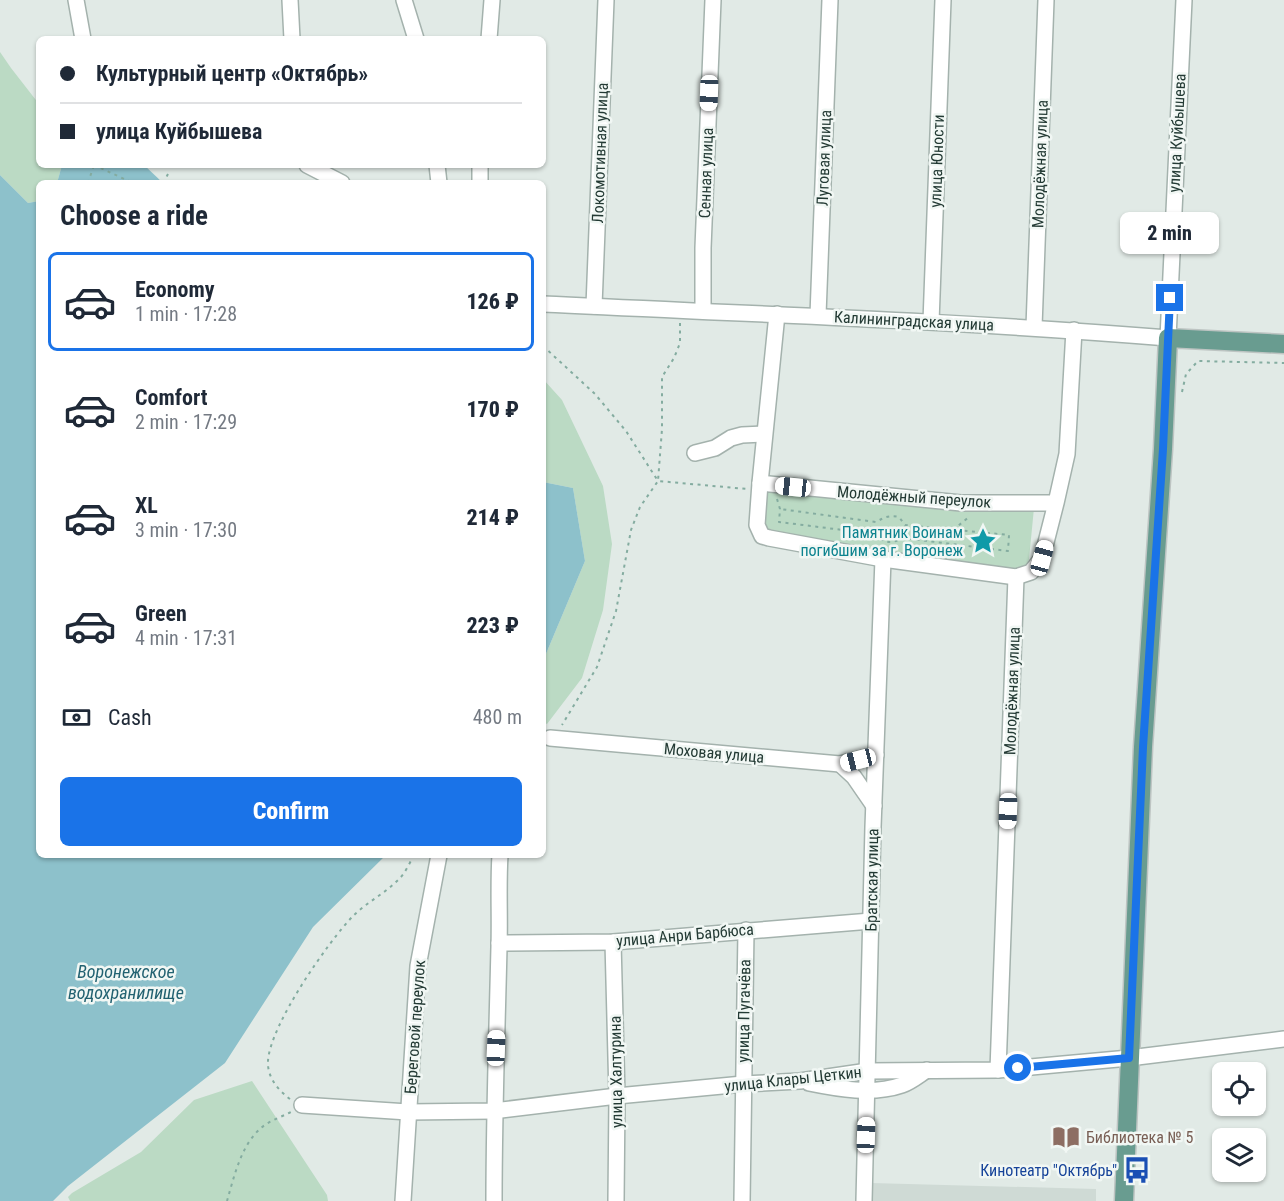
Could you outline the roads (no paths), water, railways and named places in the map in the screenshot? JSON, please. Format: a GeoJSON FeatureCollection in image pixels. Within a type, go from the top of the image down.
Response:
{"type":"FeatureCollection","features":[{"type":"Feature","properties":{"kind":"main road","name":"Калининградская улица"},"geometry":{"type":"LineString","coordinates":[[1168,338],[1284,344]]}},
{"type":"Feature","properties":{"kind":"main road","name":"улица Куйбышева"},"geometry":{"type":"LineString","coordinates":[[1124,1201],[1143,747],[1168,338]]}},
{"type":"Feature","properties":{"kind":"street"},"geometry":{"type":"LineString","coordinates":[[76,0],[82,36]]}},
{"type":"Feature","properties":{"kind":"street"},"geometry":{"type":"LineString","coordinates":[[290,0],[292,36]]}},
{"type":"Feature","properties":{"kind":"street"},"geometry":{"type":"LineString","coordinates":[[404,0],[415,36]]}},
{"type":"Feature","properties":{"kind":"street"},"geometry":{"type":"LineString","coordinates":[[489,36],[492,0]]}},
{"type":"Feature","properties":{"kind":"street","name":"Локомотивная улица"},"geometry":{"type":"LineString","coordinates":[[594,306],[606,0]]}},
{"type":"Feature","properties":{"kind":"street","name":"Сенная улица"},"geometry":{"type":"LineString","coordinates":[[704,310],[703,248],[713,0]]}},
{"type":"Feature","properties":{"kind":"street","name":"Луговая улица"},"geometry":{"type":"LineString","coordinates":[[818,315],[830,0]]}},
{"type":"Feature","properties":{"kind":"street","name":"улица Юности"},"geometry":{"type":"LineString","coordinates":[[931,322],[943,0]]}},
{"type":"Feature","properties":{"kind":"street","name":"Молодёжная улица"},"geometry":{"type":"LineString","coordinates":[[1034,327],[1046,0]]}},
{"type":"Feature","properties":{"kind":"street","name":"улица Куйбышева"},"geometry":{"type":"LineString","coordinates":[[1168,338],[1184,0]]}},
{"type":"Feature","properties":{"kind":"street"},"geometry":{"type":"LineString","coordinates":[[313,168],[336,180]]}},
{"type":"Feature","properties":{"kind":"street","name":"Калининградская улица"},"geometry":{"type":"LineString","coordinates":[[546,303],[1034,327],[1168,338]]}},
{"type":"Feature","properties":{"kind":"street"},"geometry":{"type":"LineString","coordinates":[[777,314],[764,434],[764,486],[757,525],[762,536],[883,559],[1016,577],[1031,572],[1042,558],[1056,503],[1067,454],[1074,330]]}},
{"type":"Feature","properties":{"kind":"street"},"geometry":{"type":"LineString","coordinates":[[695,453],[715,448],[731,438],[764,434]]}},
{"type":"Feature","properties":{"kind":"street","name":"Молодёжный переулок"},"geometry":{"type":"LineString","coordinates":[[764,486],[961,503],[1056,503]]}},
{"type":"Feature","properties":{"kind":"street","name":"Братская улица"},"geometry":{"type":"LineString","coordinates":[[864,1201],[883,559]]}},
{"type":"Feature","properties":{"kind":"street","name":"Молодёжная улица"},"geometry":{"type":"LineString","coordinates":[[998,1070],[1016,577]]}},
{"type":"Feature","properties":{"kind":"street","name":"Моховая улица"},"geometry":{"type":"LineString","coordinates":[[550,738],[840,764],[876,755]]}},
{"type":"Feature","properties":{"kind":"street"},"geometry":{"type":"LineString","coordinates":[[840,764],[854,777],[874,806]]}},
{"type":"Feature","properties":{"kind":"street","name":"Береговой переулок"},"geometry":{"type":"LineString","coordinates":[[403,1201],[418,966],[438,858]]}},
{"type":"Feature","properties":{"kind":"street"},"geometry":{"type":"LineString","coordinates":[[494,1201],[500,858]]}},
{"type":"Feature","properties":{"kind":"street","name":"улица Анри Барбюса"},"geometry":{"type":"LineString","coordinates":[[499,943],[613,942],[871,921]]}},
{"type":"Feature","properties":{"kind":"street","name":"улица Пугачёва"},"geometry":{"type":"LineString","coordinates":[[742,1201],[746,930]]}},
{"type":"Feature","properties":{"kind":"street","name":"улица Халтурина"},"geometry":{"type":"LineString","coordinates":[[613,942],[618,1096],[616,1201]]}},
{"type":"Feature","properties":{"kind":"street","name":"улица Клары Цеткин"},"geometry":{"type":"LineString","coordinates":[[302,1105],[408,1112],[494,1111],[618,1096],[800,1081],[868,1071],[998,1070],[1129,1058],[1284,1039]]}},
{"type":"Feature","properties":{"kind":"street"},"geometry":{"type":"LineString","coordinates":[[800,1081],[830,1088],[867,1091],[902,1085],[927,1070]]}},
{"type":"Feature","properties":{"kind":"water"},"geometry":{"type":"Polygon","coordinates":[[[61,168],[147,168],[160,180],[58,180],[61,168]]]}},
{"type":"Feature","properties":{"kind":"water","name":"Воронежское водохранилище"},"geometry":{"type":"Polygon","coordinates":[[[0,175],[28,203],[36,202],[36,858],[383,858],[313,927],[225,1063],[68,1186],[53,1201],[0,1201],[0,175]]]}},
{"type":"Feature","properties":{"kind":"water"},"geometry":{"type":"Polygon","coordinates":[[[546,483],[573,488],[585,561],[546,654],[546,483]]]}},
{"type":"Feature","properties":{"kind":"place","name":"Памятник Воинам погибшим за г. Воронеж"},"geometry":{"type":"Point","coordinates":[983,541]}},
{"type":"Feature","properties":{"kind":"place","name":"Библиотека № 5"},"geometry":{"type":"Point","coordinates":[1066,1137]}},
{"type":"Feature","properties":{"kind":"place","name":"Кинотеатр \"Октябрь\""},"geometry":{"type":"Point","coordinates":[1137,1170]}}]}
